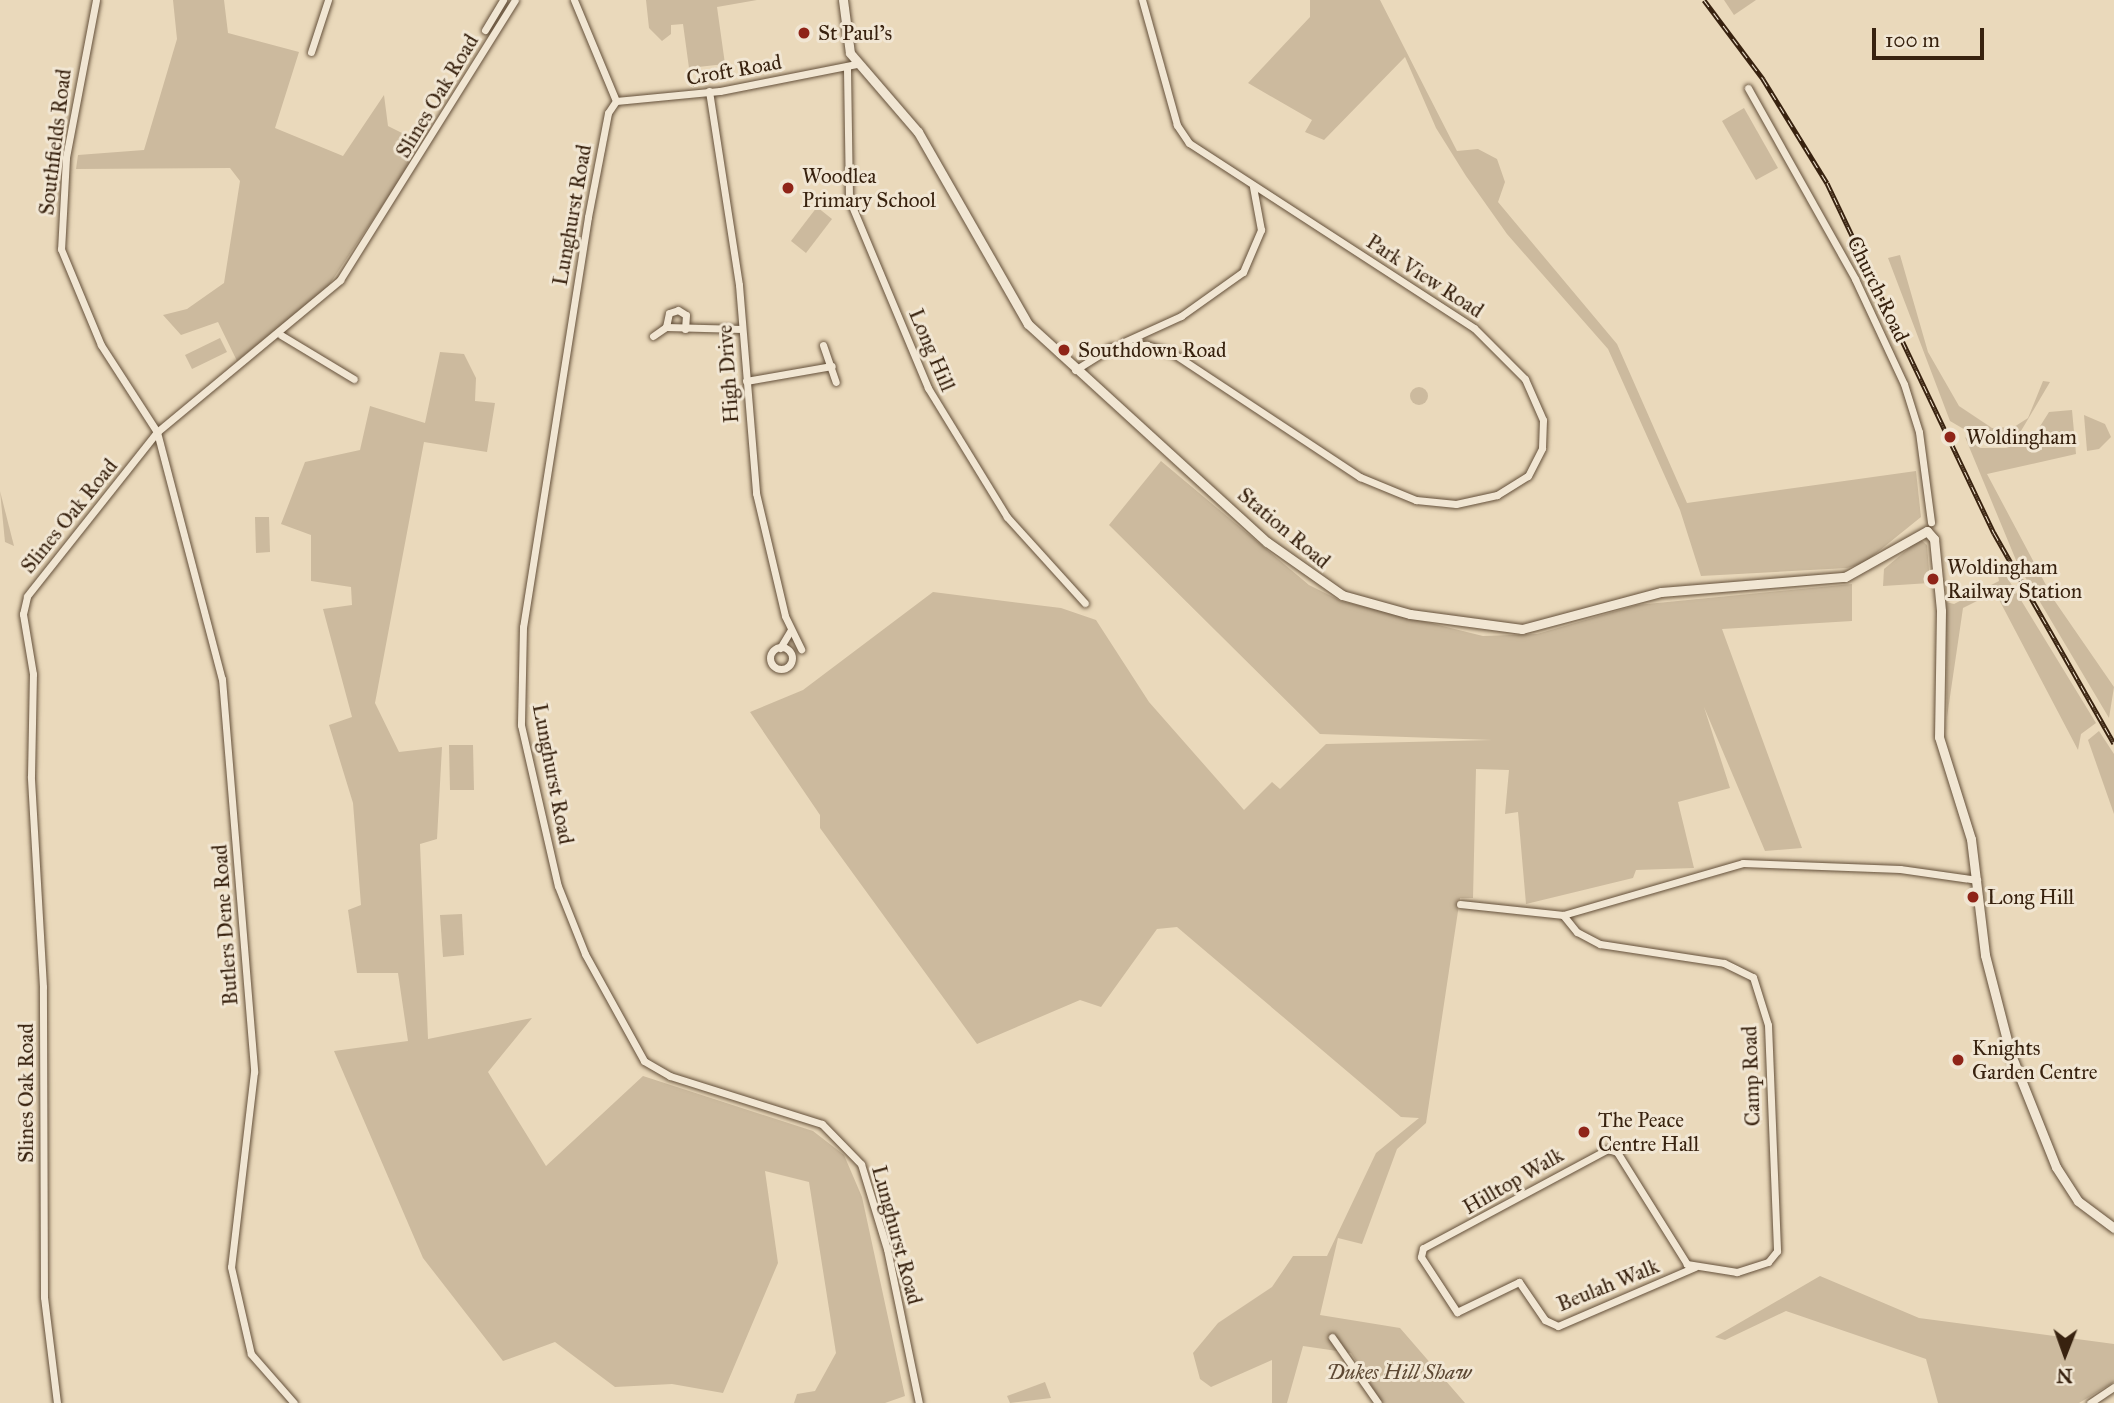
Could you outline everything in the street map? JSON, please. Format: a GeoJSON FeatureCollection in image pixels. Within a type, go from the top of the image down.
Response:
{"type":"FeatureCollection","features":[{"type":"Feature","properties":{"kind":"street","name":"Southfields Road"},"geometry":{"type":"LineString","coordinates":[[96,0],[66,160],[61,250],[101,345],[158,432]]}},
{"type":"Feature","properties":{"kind":"street"},"geometry":{"type":"LineString","coordinates":[[311,52],[328,0]]}},
{"type":"Feature","properties":{"kind":"street"},"geometry":{"type":"LineString","coordinates":[[485,30],[503,0]]}},
{"type":"Feature","properties":{"kind":"street","name":"Slines Oak Road"},"geometry":{"type":"LineString","coordinates":[[57,1403],[44,1297],[34,688],[23,614],[32,590],[158,432],[281,335],[340,279],[515,0]]}},
{"type":"Feature","properties":{"kind":"street"},"geometry":{"type":"LineString","coordinates":[[573,0],[616,101]]}},
{"type":"Feature","properties":{"kind":"street"},"geometry":{"type":"LineString","coordinates":[[843,0],[856,64]]}},
{"type":"Feature","properties":{"kind":"street","name":"Park View Road"},"geometry":{"type":"LineString","coordinates":[[1109,348],[1147,345],[1174,355],[1395,494],[1456,504],[1497,495],[1528,476],[1542,448],[1543,420],[1516,370],[1464,320],[1253,187],[1182,134],[1142,0]]}},
{"type":"Feature","properties":{"kind":"street","name":"Croft Road"},"geometry":{"type":"LineString","coordinates":[[616,101],[709,91],[846,69],[856,64]]}},
{"type":"Feature","properties":{"kind":"street","name":"Station Road"},"geometry":{"type":"LineString","coordinates":[[856,64],[918,132],[1015,306],[1075,370],[1315,580],[1410,614],[1497,628],[1534,627],[1661,592],[1852,575],[1929,527]]}},
{"type":"Feature","properties":{"kind":"street","name":"Long Hill"},"geometry":{"type":"LineString","coordinates":[[846,69],[849,200],[928,388],[1007,517],[1085,603]]}},
{"type":"Feature","properties":{"kind":"street","name":"Church Road"},"geometry":{"type":"LineString","coordinates":[[1748,88],[1855,279],[1904,384],[1919,432],[1929,527]]}},
{"type":"Feature","properties":{"kind":"street","name":"High Drive"},"geometry":{"type":"LineString","coordinates":[[709,91],[742,329],[756,493],[791,630],[801,649]]}},
{"type":"Feature","properties":{"kind":"street","name":"Lunghurst Road"},"geometry":{"type":"LineString","coordinates":[[616,101],[608,113],[590,205],[523,627],[521,725],[558,886],[585,954],[644,1061],[670,1076],[822,1124],[862,1164],[887,1249],[919,1403]]}},
{"type":"Feature","properties":{"kind":"street"},"geometry":{"type":"LineString","coordinates":[[1075,370],[1109,348],[1181,316],[1243,272],[1261,230],[1253,187]]}},
{"type":"Feature","properties":{"kind":"street"},"geometry":{"type":"LineString","coordinates":[[666,327],[669,313],[678,310],[686,315],[685,329]]}},
{"type":"Feature","properties":{"kind":"street"},"geometry":{"type":"LineString","coordinates":[[653,336],[666,327],[742,329]]}},
{"type":"Feature","properties":{"kind":"street"},"geometry":{"type":"LineString","coordinates":[[281,335],[354,379]]}},
{"type":"Feature","properties":{"kind":"street"},"geometry":{"type":"LineString","coordinates":[[823,345],[836,382]]}},
{"type":"Feature","properties":{"kind":"street"},"geometry":{"type":"LineString","coordinates":[[746,381],[832,366]]}},
{"type":"Feature","properties":{"kind":"street","name":"Butlers Dene Road"},"geometry":{"type":"LineString","coordinates":[[158,432],[227,714],[254,1072],[230,1267],[251,1354],[294,1403]]}},
{"type":"Feature","properties":{"kind":"street"},"geometry":{"type":"LineString","coordinates":[[1929,527],[1934,539],[1941,611],[1939,737],[1975,862],[1985,955],[2020,1089],[2071,1192],[2114,1228]]}},
{"type":"Feature","properties":{"kind":"street"},"geometry":{"type":"LineString","coordinates":[[780,648],[791,630]]}},
{"type":"Feature","properties":{"kind":"street"},"geometry":{"type":"LineString","coordinates":[[1958,873],[1975,862]]}},
{"type":"Feature","properties":{"kind":"street"},"geometry":{"type":"LineString","coordinates":[[1460,904],[1563,915],[1743,863],[1958,873],[1978,880]]}},
{"type":"Feature","properties":{"kind":"street","name":"Camp Road"},"geometry":{"type":"LineString","coordinates":[[1563,915],[1577,932],[1600,944],[1724,963],[1750,974],[1758,988],[1768,1025],[1779,1244],[1768,1262],[1744,1271],[1695,1267]]}},
{"type":"Feature","properties":{"kind":"street","name":"Hilltop Walk"},"geometry":{"type":"LineString","coordinates":[[1423,1259],[1423,1248],[1608,1149],[1617,1152],[1682,1261],[1695,1267]]}},
{"type":"Feature","properties":{"kind":"street","name":"Beulah Walk"},"geometry":{"type":"LineString","coordinates":[[1423,1259],[1457,1312],[1519,1282],[1545,1320],[1558,1326],[1695,1267]]}},
{"type":"Feature","properties":{"kind":"street"},"geometry":{"type":"LineString","coordinates":[[1332,1337],[1378,1403]]}},
{"type":"Feature","properties":{"kind":"street"},"geometry":{"type":"LineString","coordinates":[[2091,1403],[2114,1387]]}},
{"type":"Feature","properties":{"kind":"green space"},"geometry":{"type":"Polygon","coordinates":[[[173,0],[224,0],[228,33],[299,52],[275,128],[343,156],[384,95],[388,126],[410,137],[435,127],[327,288],[237,361],[218,322],[181,335],[163,315],[187,309],[224,283],[240,181],[230,168],[76,169],[78,155],[144,150],[177,39],[173,0]]]}},
{"type":"Feature","properties":{"kind":"green space"},"geometry":{"type":"Polygon","coordinates":[[[646,0],[757,0],[717,7],[725,64],[689,68],[683,24],[671,25],[671,34],[662,41],[649,28],[646,0]]]}},
{"type":"Feature","properties":{"kind":"green space"},"geometry":{"type":"Polygon","coordinates":[[[1310,0],[1380,0],[1457,151],[1478,149],[1497,159],[1505,182],[1498,202],[1617,344],[1687,503],[1916,471],[1921,517],[1864,563],[1847,568],[1701,576],[1680,510],[1608,349],[1507,234],[1466,176],[1436,128],[1405,57],[1324,140],[1305,132],[1312,120],[1248,83],[1310,17],[1310,0]]]}},
{"type":"Feature","properties":{"kind":"green space"},"geometry":{"type":"Polygon","coordinates":[[[1724,0],[1756,0],[1734,15],[1724,0]]]}},
{"type":"Feature","properties":{"kind":"green space"},"geometry":{"type":"Polygon","coordinates":[[[1744,108],[1778,168],[1756,180],[1722,121],[1744,108]]]}},
{"type":"Feature","properties":{"kind":"green space"},"geometry":{"type":"Polygon","coordinates":[[[817,207],[832,219],[806,253],[791,241],[817,207]]]}},
{"type":"Feature","properties":{"kind":"green space"},"geometry":{"type":"Polygon","coordinates":[[[1900,255],[1928,352],[1959,406],[1992,428],[2014,427],[2028,418],[2043,381],[2050,382],[2018,436],[1979,438],[1950,421],[1888,258],[1900,255]]]}},
{"type":"Feature","properties":{"kind":"green space"},"geometry":{"type":"Polygon","coordinates":[[[220,338],[227,352],[192,369],[185,355],[220,338]]]}},
{"type":"Feature","properties":{"kind":"green space"},"geometry":{"type":"Polygon","coordinates":[[[440,352],[464,354],[476,378],[475,401],[495,403],[487,452],[424,442],[375,703],[399,752],[442,747],[437,839],[420,844],[428,1039],[532,1018],[488,1072],[546,1166],[643,1076],[813,1131],[844,1155],[862,1197],[905,1396],[885,1403],[794,1403],[797,1394],[815,1391],[836,1353],[809,1182],[765,1171],[778,1263],[723,1393],[672,1384],[615,1387],[555,1342],[503,1361],[423,1258],[334,1051],[408,1041],[398,973],[357,973],[348,910],[361,905],[353,803],[329,725],[352,717],[323,609],[352,605],[351,587],[311,581],[311,535],[281,524],[305,462],[360,450],[370,406],[425,423],[440,352]]]}},
{"type":"Feature","properties":{"kind":"green space"},"geometry":{"type":"Polygon","coordinates":[[[1415,387],[1423,387],[1428,396],[1426,403],[1415,405],[1410,400],[1410,392],[1415,387]]]}},
{"type":"Feature","properties":{"kind":"green space"},"geometry":{"type":"Polygon","coordinates":[[[2072,410],[2076,454],[1987,474],[2054,600],[2114,687],[2109,718],[2018,565],[1965,437],[1980,448],[2006,448],[2032,439],[2049,412],[2072,410]]]}},
{"type":"Feature","properties":{"kind":"green space"},"geometry":{"type":"Polygon","coordinates":[[[2084,415],[2105,424],[2111,437],[2099,449],[2087,451],[2084,415]]]}},
{"type":"Feature","properties":{"kind":"green space","name":"Dukes Hill Shaw"},"geometry":{"type":"Polygon","coordinates":[[[1161,461],[1309,585],[1341,601],[1483,636],[1537,634],[1637,605],[1852,584],[1852,621],[1722,629],[1802,848],[1765,851],[1704,707],[1730,788],[1678,802],[1694,868],[1636,870],[1633,878],[1526,904],[1518,812],[1505,814],[1509,770],[1476,769],[1473,898],[1460,898],[1426,1123],[1397,1149],[1362,1244],[1338,1238],[1320,1315],[1400,1328],[1465,1403],[1382,1403],[1351,1353],[1303,1346],[1287,1403],[1272,1403],[1272,1360],[1211,1387],[1200,1379],[1193,1353],[1218,1323],[1272,1287],[1293,1256],[1327,1256],[1376,1153],[1419,1118],[1401,1117],[1177,927],[1157,929],[1101,1007],[1080,1000],[977,1044],[820,828],[820,815],[750,712],[803,690],[933,592],[1061,608],[1096,620],[1149,702],[1244,810],[1272,782],[1280,789],[1326,744],[1492,740],[1320,734],[1109,525],[1161,461]]]}},
{"type":"Feature","properties":{"kind":"green space"},"geometry":{"type":"Polygon","coordinates":[[[0,491],[14,546],[5,542],[0,491]]]}},
{"type":"Feature","properties":{"kind":"green space"},"geometry":{"type":"Polygon","coordinates":[[[255,517],[269,517],[270,552],[256,553],[255,517]]]}},
{"type":"Feature","properties":{"kind":"green space"},"geometry":{"type":"Polygon","coordinates":[[[1920,539],[1927,545],[1930,583],[1883,586],[1884,569],[1920,539]]]}},
{"type":"Feature","properties":{"kind":"green space"},"geometry":{"type":"Polygon","coordinates":[[[1994,556],[2096,723],[2081,734],[2078,750],[1995,592],[1963,608],[1947,717],[1946,602],[1954,604],[1999,581],[1994,556]]]}},
{"type":"Feature","properties":{"kind":"green space"},"geometry":{"type":"Polygon","coordinates":[[[2099,731],[2114,754],[2114,814],[2088,740],[2099,731]]]}},
{"type":"Feature","properties":{"kind":"green space"},"geometry":{"type":"Polygon","coordinates":[[[449,745],[473,745],[474,790],[450,790],[449,745]]]}},
{"type":"Feature","properties":{"kind":"green space"},"geometry":{"type":"Polygon","coordinates":[[[462,914],[464,955],[443,957],[440,915],[462,914]]]}},
{"type":"Feature","properties":{"kind":"green space"},"geometry":{"type":"Polygon","coordinates":[[[1820,1276],[1919,1318],[2114,1344],[2114,1382],[2079,1403],[1938,1403],[1926,1359],[1786,1311],[1725,1340],[1715,1337],[1820,1276]]]}},
{"type":"Feature","properties":{"kind":"green space"},"geometry":{"type":"Polygon","coordinates":[[[1045,1382],[1051,1398],[1010,1403],[1007,1396],[1045,1382]]]}},
{"type":"Feature","properties":{"kind":"railway"},"geometry":{"type":"LineString","coordinates":[[1704,0],[1763,79],[1827,183],[1994,533],[2114,743]]}},
{"type":"Feature","properties":{"kind":"place","name":"St Paul's"},"geometry":{"type":"Point","coordinates":[804,33]}},
{"type":"Feature","properties":{"kind":"place","name":"Woodlea Primary School"},"geometry":{"type":"Point","coordinates":[788,188]}},
{"type":"Feature","properties":{"kind":"place","name":"Southdown Road"},"geometry":{"type":"Point","coordinates":[1064,350]}},
{"type":"Feature","properties":{"kind":"place","name":"Woldingham"},"geometry":{"type":"Point","coordinates":[1950,437]}},
{"type":"Feature","properties":{"kind":"place","name":"Woldingham Railway Station"},"geometry":{"type":"Point","coordinates":[1933,579]}},
{"type":"Feature","properties":{"kind":"place","name":"Long Hill"},"geometry":{"type":"Point","coordinates":[1973,897]}},
{"type":"Feature","properties":{"kind":"place","name":"Knights Garden Centre"},"geometry":{"type":"Point","coordinates":[1958,1060]}},
{"type":"Feature","properties":{"kind":"place","name":"The Peace Centre Hall"},"geometry":{"type":"Point","coordinates":[1584,1132]}}]}
